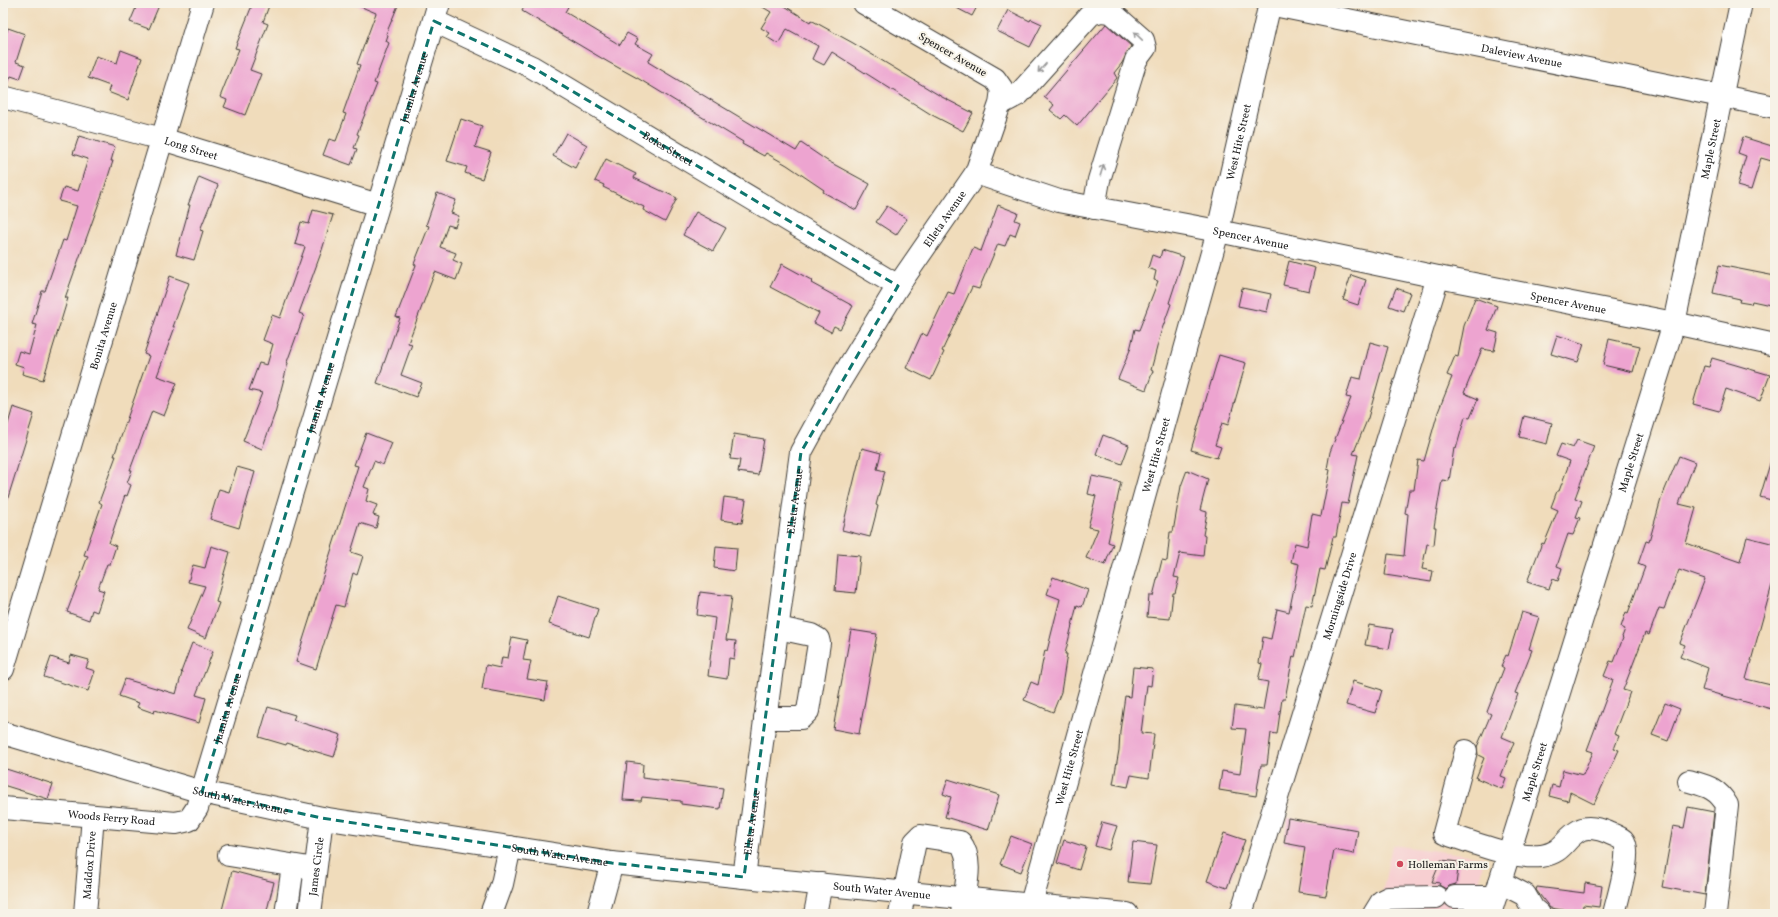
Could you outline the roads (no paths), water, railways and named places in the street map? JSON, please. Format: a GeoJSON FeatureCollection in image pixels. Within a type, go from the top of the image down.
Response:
{"type":"FeatureCollection","features":[{"type":"Feature","properties":{"kind":"street","name":"Bonita Avenue"},"geometry":{"type":"LineString","coordinates":[[3,669],[203,3]]}},
{"type":"Feature","properties":{"kind":"street","name":"Spencer Avenue"},"geometry":{"type":"LineString","coordinates":[[864,3],[995,79],[1002,90],[1000,104],[976,173],[1059,201],[1218,231],[1438,277],[1674,323],[1775,345]]}},
{"type":"Feature","properties":{"kind":"street","name":"Maple Street"},"geometry":{"type":"LineString","coordinates":[[1495,898],[1674,323],[1741,3]]}},
{"type":"Feature","properties":{"kind":"street","name":"Daleview Avenue"},"geometry":{"type":"LineString","coordinates":[[1270,4],[1775,107]]}},
{"type":"Feature","properties":{"kind":"street","name":"West Hite Street"},"geometry":{"type":"LineString","coordinates":[[1031,904],[1218,231],[1270,4]]}},
{"type":"Feature","properties":{"kind":"street"},"geometry":{"type":"LineString","coordinates":[[1000,104],[1019,94],[1091,14],[1101,11],[1112,12],[1143,40],[1145,48],[1136,60],[1099,180],[1094,208]]}},
{"type":"Feature","properties":{"kind":"street","name":"Juanita Avenue"},"geometry":{"type":"LineString","coordinates":[[202,792],[436,12]]}},
{"type":"Feature","properties":{"kind":"street","name":"Boles Street"},"geometry":{"type":"LineString","coordinates":[[436,12],[532,67],[898,286]]}},
{"type":"Feature","properties":{"kind":"street","name":"Long Street"},"geometry":{"type":"LineString","coordinates":[[3,97],[162,139],[378,205]]}},
{"type":"Feature","properties":{"kind":"street","name":"Elleta Avenue"},"geometry":{"type":"LineString","coordinates":[[744,877],[801,452],[840,381],[898,286],[976,173]]}},
{"type":"Feature","properties":{"kind":"street","name":"Morningside Drive"},"geometry":{"type":"LineString","coordinates":[[1241,914],[1438,277]]}},
{"type":"Feature","properties":{"kind":"street"},"geometry":{"type":"LineString","coordinates":[[765,718],[801,718],[808,712],[818,651],[818,639],[814,636],[778,628]]}},
{"type":"Feature","properties":{"kind":"street","name":"South Water Avenue"},"geometry":{"type":"LineString","coordinates":[[3,733],[202,792],[322,818],[612,863],[904,892],[963,906],[1031,904],[1127,914]]}},
{"type":"Feature","properties":{"kind":"street"},"geometry":{"type":"LineString","coordinates":[[1466,751],[1444,833],[1509,854],[1539,856],[1556,853],[1580,830],[1586,828],[1603,830],[1623,840],[1627,848],[1626,860],[1614,914]]}},
{"type":"Feature","properties":{"kind":"street"},"geometry":{"type":"LineString","coordinates":[[1689,781],[1710,786],[1723,798],[1727,805],[1715,914]]}},
{"type":"Feature","properties":{"kind":"street","name":"Woods Ferry Road"},"geometry":{"type":"LineString","coordinates":[[3,808],[176,824],[189,820],[197,808],[202,792]]}},
{"type":"Feature","properties":{"kind":"street","name":"Maddox Drive"},"geometry":{"type":"LineString","coordinates":[[85,914],[93,816]]}},
{"type":"Feature","properties":{"kind":"street","name":"James Circle"},"geometry":{"type":"LineString","coordinates":[[310,914],[322,818]]}},
{"type":"Feature","properties":{"kind":"street"},"geometry":{"type":"LineString","coordinates":[[900,914],[915,842],[921,836],[960,842],[966,850],[968,869],[963,906]]}},
{"type":"Feature","properties":{"kind":"street"},"geometry":{"type":"LineString","coordinates":[[491,914],[502,884],[510,847]]}},
{"type":"Feature","properties":{"kind":"street"},"geometry":{"type":"LineString","coordinates":[[228,855],[315,869]]}},
{"type":"Feature","properties":{"kind":"street"},"geometry":{"type":"LineString","coordinates":[[598,914],[612,863]]}},
{"type":"Feature","properties":{"kind":"street"},"geometry":{"type":"LineString","coordinates":[[286,914],[293,866]]}},
{"type":"Feature","properties":{"kind":"street"},"geometry":{"type":"LineString","coordinates":[[815,914],[821,884]]}},
{"type":"Feature","properties":{"kind":"street"},"geometry":{"type":"LineString","coordinates":[[1374,914],[1382,901],[1388,898],[1495,898],[1525,895],[1533,909],[1539,914]]}},
{"type":"Feature","properties":{"kind":"place","name":"Holleman Farms"},"geometry":{"type":"Point","coordinates":[1400,864]}}]}
